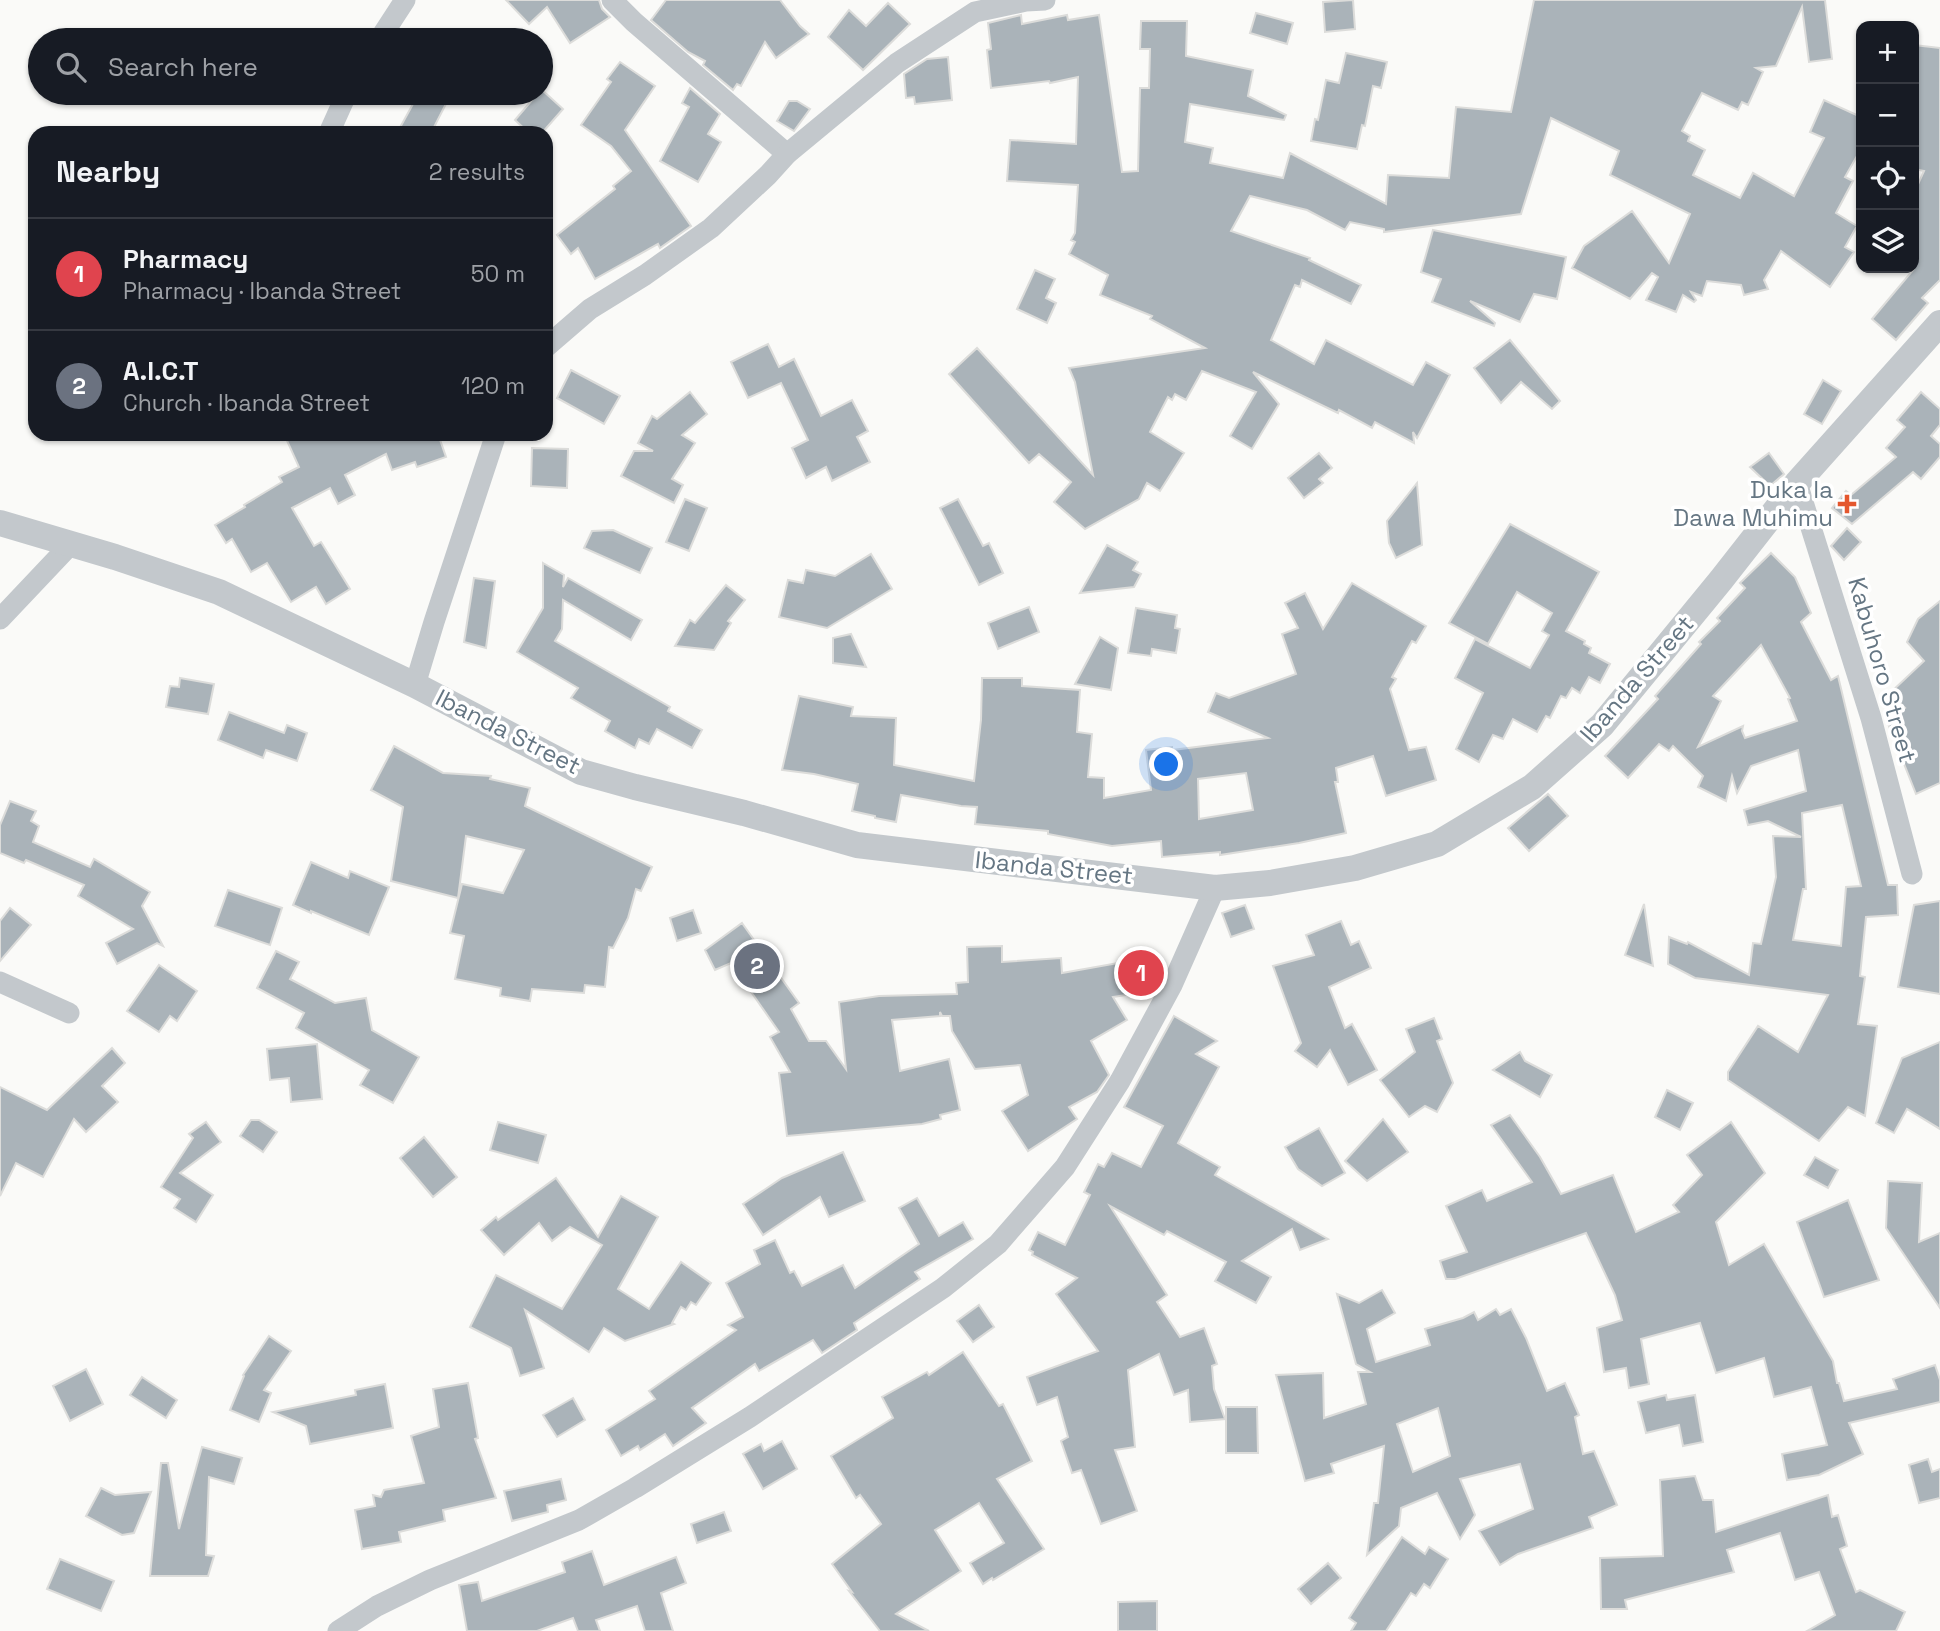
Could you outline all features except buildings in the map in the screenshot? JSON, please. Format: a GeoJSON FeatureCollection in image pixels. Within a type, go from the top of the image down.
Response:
{"type":"FeatureCollection","features":[{"type":"Feature","properties":{"kind":"street"},"geometry":{"type":"LineString","coordinates":[[387,28],[405,0]]}},
{"type":"Feature","properties":{"kind":"street"},"geometry":{"type":"LineString","coordinates":[[612,0],[787,154]]}},
{"type":"Feature","properties":{"kind":"street"},"geometry":{"type":"LineString","coordinates":[[553,341],[590,309],[645,275],[711,228],[787,154],[897,63],[975,12],[1026,1],[1045,0]]}},
{"type":"Feature","properties":{"kind":"street"},"geometry":{"type":"LineString","coordinates":[[332,126],[341,105]]}},
{"type":"Feature","properties":{"kind":"street","name":"Ibanda Street"},"geometry":{"type":"LineString","coordinates":[[0,523],[116,556],[219,592],[415,685],[581,772],[857,845],[1215,888],[1270,883],[1355,868],[1437,844],[1532,787],[1602,725],[1713,591],[1797,483],[1940,323]]}},
{"type":"Feature","properties":{"kind":"street"},"geometry":{"type":"LineString","coordinates":[[415,685],[494,441]]}},
{"type":"Feature","properties":{"kind":"street","name":"Kabuhoro Street"},"geometry":{"type":"LineString","coordinates":[[1797,483],[1871,718],[1912,874]]}},
{"type":"Feature","properties":{"kind":"street"},"geometry":{"type":"LineString","coordinates":[[0,619],[70,545]]}},
{"type":"Feature","properties":{"kind":"street"},"geometry":{"type":"LineString","coordinates":[[338,1631],[377,1606],[430,1580],[579,1520],[635,1488],[750,1417],[943,1287],[998,1244],[1065,1167],[1120,1082],[1172,985],[1215,888]]}},
{"type":"Feature","properties":{"kind":"street"},"geometry":{"type":"LineString","coordinates":[[0,982],[69,1013]]}},
{"type":"Feature","properties":{"kind":"place","name":"Duka la Dawa Muhimu"},"geometry":{"type":"Point","coordinates":[1847,504]}},
{"type":"Feature","properties":{"kind":"place","name":"A.I.C.T"},"geometry":{"type":"Point","coordinates":[757,966]}},
{"type":"Feature","properties":{"kind":"place","name":"Pharmacy"},"geometry":{"type":"Point","coordinates":[1141,973]}}]}
